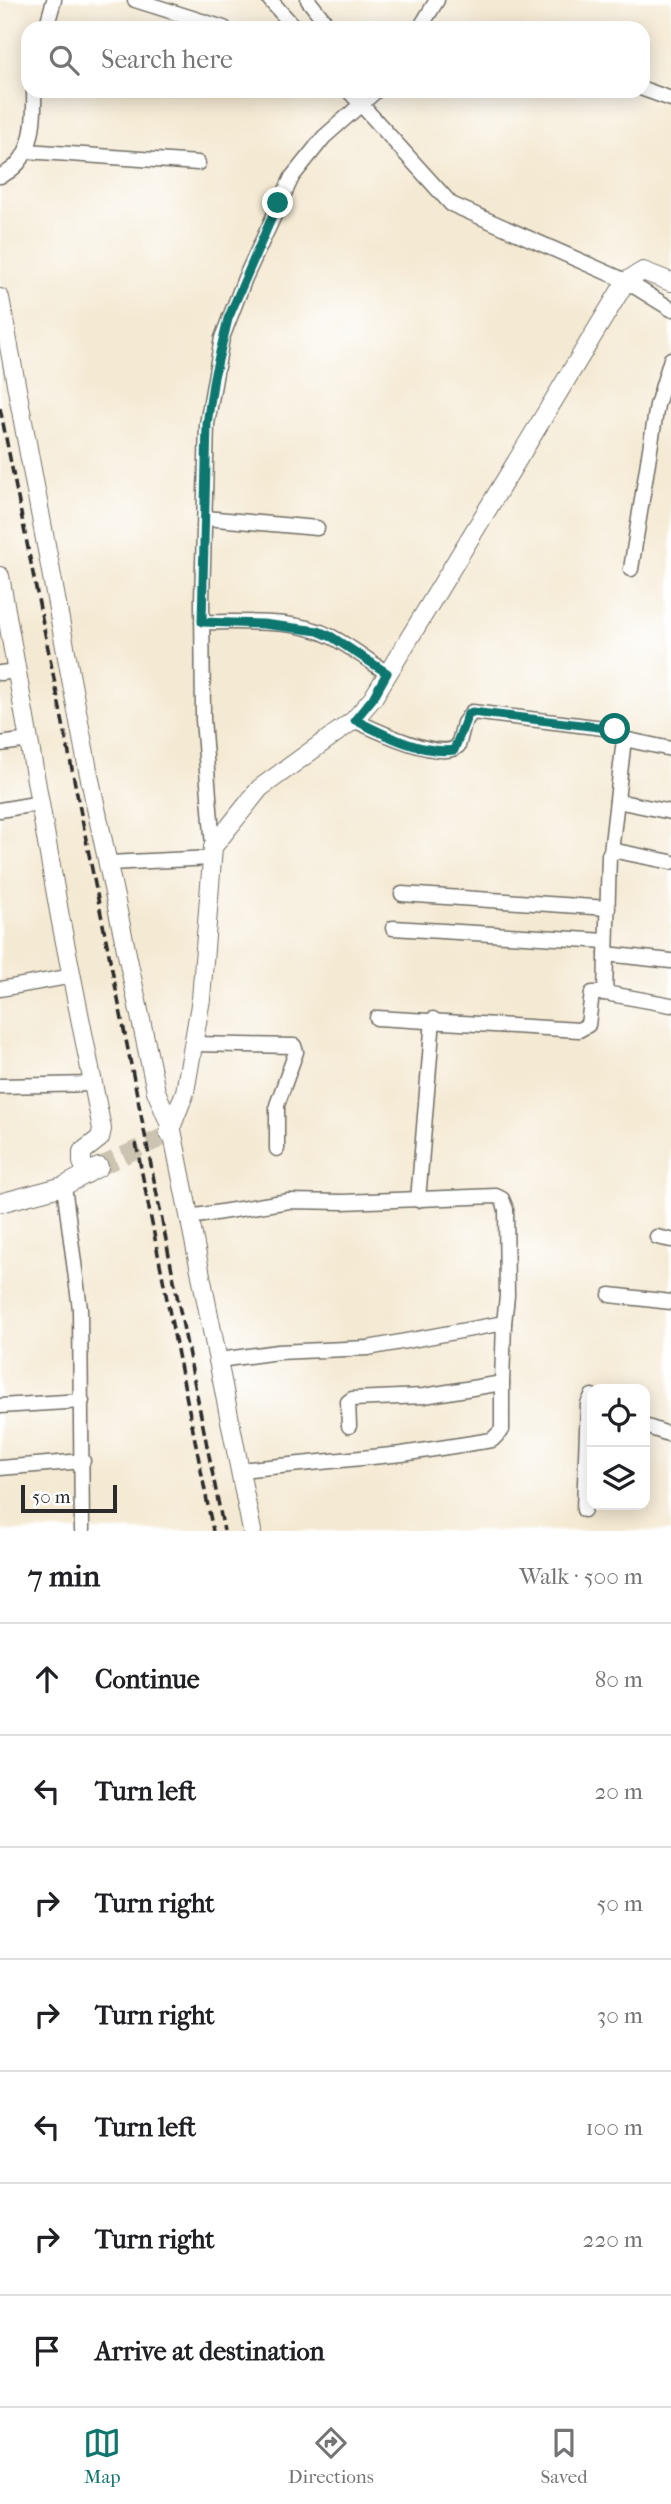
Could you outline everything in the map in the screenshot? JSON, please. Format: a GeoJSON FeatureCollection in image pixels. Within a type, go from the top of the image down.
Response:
{"type":"FeatureCollection","features":[{"type":"Feature","properties":{"kind":"street"},"geometry":{"type":"LineString","coordinates":[[48,21],[54,0]]}},
{"type":"Feature","properties":{"kind":"street"},"geometry":{"type":"LineString","coordinates":[[135,0],[202,21]]}},
{"type":"Feature","properties":{"kind":"street"},"geometry":{"type":"LineString","coordinates":[[270,0],[289,21]]}},
{"type":"Feature","properties":{"kind":"street"},"geometry":{"type":"LineString","coordinates":[[307,0],[324,21]]}},
{"type":"Feature","properties":{"kind":"street"},"geometry":{"type":"LineString","coordinates":[[424,21],[438,0]]}},
{"type":"Feature","properties":{"kind":"street"},"geometry":{"type":"LineString","coordinates":[[650,92],[671,99]]}},
{"type":"Feature","properties":{"kind":"street"},"geometry":{"type":"LineString","coordinates":[[0,176],[17,168],[27,151],[33,98]]}},
{"type":"Feature","properties":{"kind":"street"},"geometry":{"type":"LineString","coordinates":[[355,98],[451,204],[626,281],[671,309]]}},
{"type":"Feature","properties":{"kind":"street"},"geometry":{"type":"LineString","coordinates":[[169,1133],[185,1092],[201,999],[212,853],[203,719],[202,622],[207,424],[228,319],[292,177],[324,137],[369,98]]}},
{"type":"Feature","properties":{"kind":"street"},"geometry":{"type":"LineString","coordinates":[[27,151],[198,163]]}},
{"type":"Feature","properties":{"kind":"street"},"geometry":{"type":"LineString","coordinates":[[108,863],[212,853],[260,788],[355,720],[373,698],[626,281],[643,271],[669,276]]}},
{"type":"Feature","properties":{"kind":"street"},"geometry":{"type":"LineString","coordinates":[[0,298],[108,863],[156,1091],[190,1217],[252,1531]]}},
{"type":"Feature","properties":{"kind":"street"},"geometry":{"type":"LineString","coordinates":[[631,569],[657,405],[671,359]]}},
{"type":"Feature","properties":{"kind":"street"},"geometry":{"type":"LineString","coordinates":[[205,518],[317,528]]}},
{"type":"Feature","properties":{"kind":"street"},"geometry":{"type":"LineString","coordinates":[[0,576],[9,672],[29,740],[102,1129],[100,1138],[82,1152],[82,1162],[93,1170],[64,1186],[0,1203]]}},
{"type":"Feature","properties":{"kind":"street"},"geometry":{"type":"LineString","coordinates":[[202,622],[263,624],[318,631],[332,637],[387,673]]}},
{"type":"Feature","properties":{"kind":"street"},"geometry":{"type":"LineString","coordinates":[[355,720],[384,734],[444,751],[458,746],[464,723],[472,712],[615,729],[623,733],[611,852],[608,855],[605,993]]}},
{"type":"Feature","properties":{"kind":"street"},"geometry":{"type":"LineString","coordinates":[[624,739],[671,749]]}},
{"type":"Feature","properties":{"kind":"street"},"geometry":{"type":"LineString","coordinates":[[0,744],[29,740]]}},
{"type":"Feature","properties":{"kind":"street"},"geometry":{"type":"LineString","coordinates":[[617,801],[671,812]]}},
{"type":"Feature","properties":{"kind":"street"},"geometry":{"type":"LineString","coordinates":[[0,810],[41,803]]}},
{"type":"Feature","properties":{"kind":"street"},"geometry":{"type":"LineString","coordinates":[[611,852],[671,862]]}},
{"type":"Feature","properties":{"kind":"street"},"geometry":{"type":"LineString","coordinates":[[402,894],[608,908]]}},
{"type":"Feature","properties":{"kind":"street"},"geometry":{"type":"LineString","coordinates":[[393,928],[606,948],[671,961]]}},
{"type":"Feature","properties":{"kind":"street"},"geometry":{"type":"LineString","coordinates":[[0,989],[72,976]]}},
{"type":"Feature","properties":{"kind":"street"},"geometry":{"type":"LineString","coordinates":[[377,1018],[584,1030],[588,1025],[592,993],[671,1005]]}},
{"type":"Feature","properties":{"kind":"street"},"geometry":{"type":"LineString","coordinates":[[418,1200],[433,1020]]}},
{"type":"Feature","properties":{"kind":"street"},"geometry":{"type":"LineString","coordinates":[[194,1044],[294,1046],[296,1052],[277,1105],[277,1149]]}},
{"type":"Feature","properties":{"kind":"street"},"geometry":{"type":"LineString","coordinates":[[0,1086],[94,1084]]}},
{"type":"Feature","properties":{"kind":"street"},"geometry":{"type":"LineString","coordinates":[[64,1186],[80,1310],[82,1531]]}},
{"type":"Feature","properties":{"kind":"street"},"geometry":{"type":"LineString","coordinates":[[190,1217],[289,1201],[502,1199],[506,1209],[509,1236],[502,1430],[492,1440],[446,1449],[240,1471]]}},
{"type":"Feature","properties":{"kind":"street"},"geometry":{"type":"LineString","coordinates":[[610,1295],[671,1302]]}},
{"type":"Feature","properties":{"kind":"street"},"geometry":{"type":"LineString","coordinates":[[219,1360],[278,1352],[338,1352],[412,1342],[504,1323]]}},
{"type":"Feature","properties":{"kind":"street"},"geometry":{"type":"LineString","coordinates":[[349,1426],[348,1402],[352,1399],[424,1396],[502,1383]]}},
{"type":"Feature","properties":{"kind":"street"},"geometry":{"type":"LineString","coordinates":[[0,1406],[82,1401]]}},
{"type":"Feature","properties":{"kind":"street"},"geometry":{"type":"LineString","coordinates":[[650,1428],[671,1436]]}},
{"type":"Feature","properties":{"kind":"street"},"geometry":{"type":"LineString","coordinates":[[584,1510],[587,1430]]}},
{"type":"Feature","properties":{"kind":"street"},"geometry":{"type":"LineString","coordinates":[[0,1468],[83,1461]]}},
{"type":"Feature","properties":{"kind":"tunnel"},"geometry":{"type":"LineString","coordinates":[[99,1167],[165,1136]]}},
{"type":"Feature","properties":{"kind":"railway"},"geometry":{"type":"LineString","coordinates":[[0,408],[224,1531]]}},
{"type":"Feature","properties":{"kind":"railway"},"geometry":{"type":"LineString","coordinates":[[136,1143],[213,1531]]}},
{"type":"Feature","properties":{"kind":"route"},"geometry":{"type":"LineString","coordinates":[[278,203],[228,319],[214,377],[207,424],[202,622],[293,627],[318,631],[332,637],[387,673],[373,698],[355,720],[384,734],[432,749],[454,750],[458,746],[468,714],[472,712],[615,729]]}}]}
